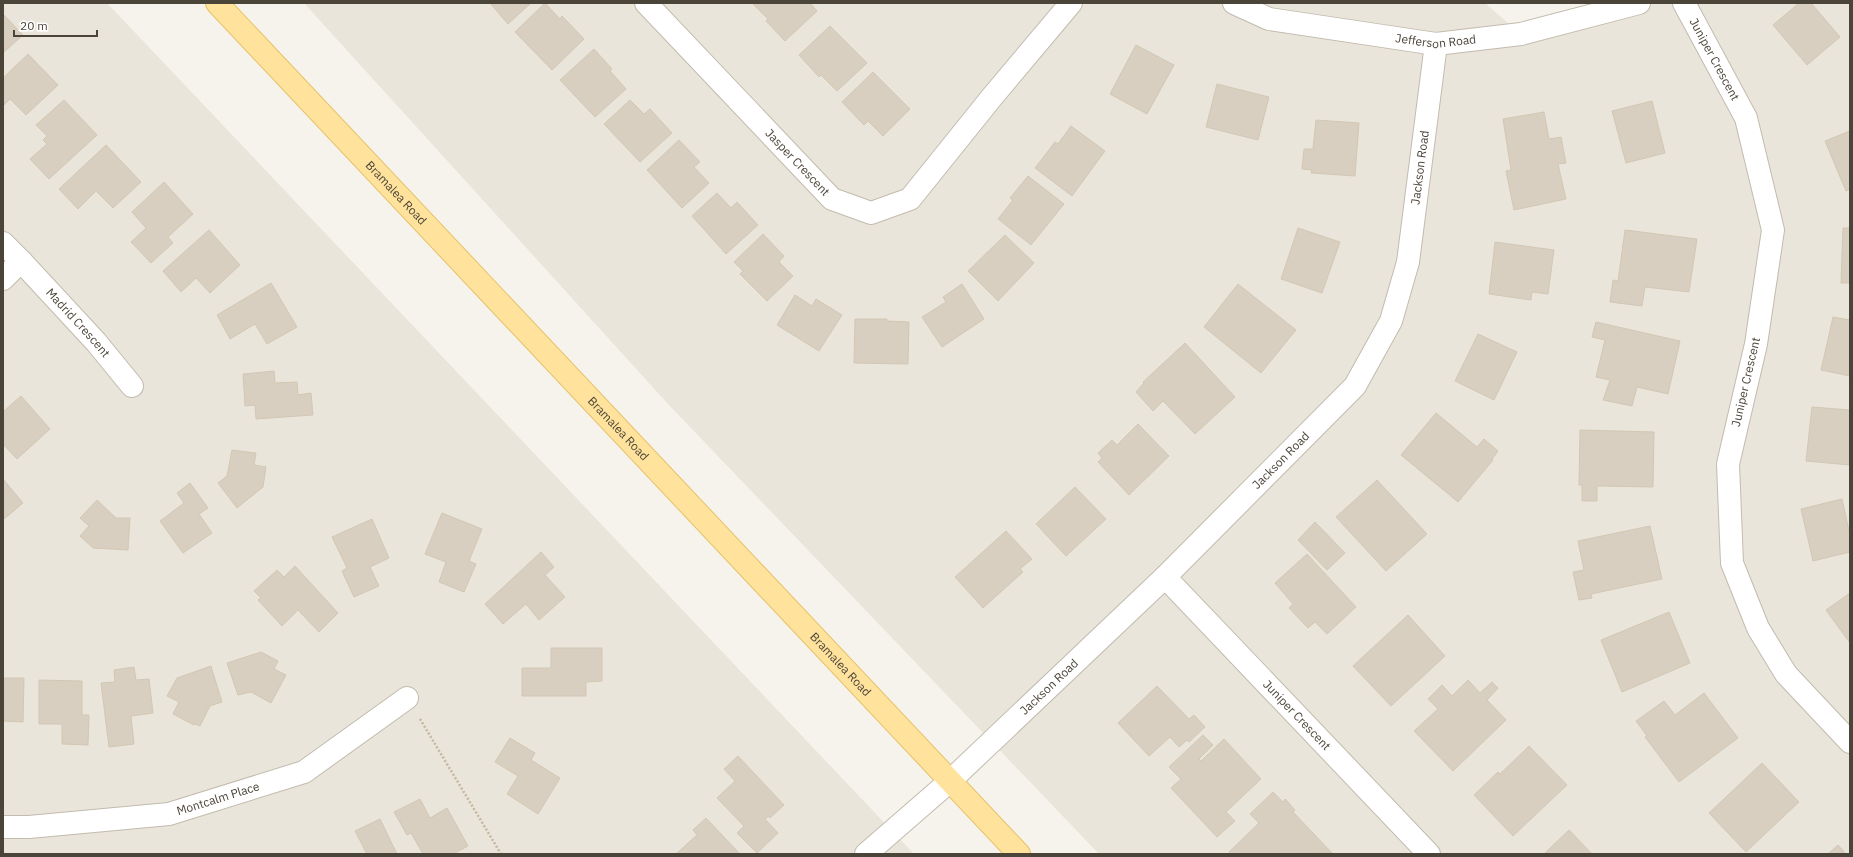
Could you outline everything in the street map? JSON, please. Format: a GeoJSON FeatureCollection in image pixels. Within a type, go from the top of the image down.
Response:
{"type":"FeatureCollection","features":[{"type":"Feature","properties":{"kind":"main road","name":"Bramalea Road"},"geometry":{"type":"LineString","coordinates":[[217,3],[1019,854]]}},
{"type":"Feature","properties":{"kind":"street","name":"Jasper Crescent"},"geometry":{"type":"LineString","coordinates":[[646,3],[832,199],[871,213],[910,199],[992,97],[1071,3]]}},
{"type":"Feature","properties":{"kind":"street","name":"Jefferson Road"},"geometry":{"type":"LineString","coordinates":[[1234,3],[1269,19],[1436,44],[1521,34],[1639,3]]}},
{"type":"Feature","properties":{"kind":"street","name":"Juniper Crescent"},"geometry":{"type":"LineString","coordinates":[[1684,3],[1746,118],[1773,230],[1756,344],[1728,464],[1732,563],[1758,628],[1786,674],[1850,742]]}},
{"type":"Feature","properties":{"kind":"street","name":"Jackson Road"},"geometry":{"type":"LineString","coordinates":[[866,854],[950,781],[1165,577],[1355,386],[1391,321],[1408,262],[1436,44]]}},
{"type":"Feature","properties":{"kind":"street","name":"Madrid Crescent"},"geometry":{"type":"LineString","coordinates":[[3,243],[96,342],[132,386]]}},
{"type":"Feature","properties":{"kind":"street"},"geometry":{"type":"LineString","coordinates":[[3,279],[21,261]]}},
{"type":"Feature","properties":{"kind":"street","name":"Juniper Crescent"},"geometry":{"type":"LineString","coordinates":[[1165,577],[1430,854]]}},
{"type":"Feature","properties":{"kind":"street","name":"Montcalm Place"},"geometry":{"type":"LineString","coordinates":[[3,827],[29,827],[169,814],[304,772],[408,698]]}},
{"type":"Feature","properties":{"kind":"path"},"geometry":{"type":"LineString","coordinates":[[408,698],[501,854]]}},
{"type":"Feature","properties":{"kind":"shaded area"},"geometry":{"type":"Polygon","coordinates":[[[3,3],[107,3],[914,854],[3,854],[3,3]]]}},
{"type":"Feature","properties":{"kind":"shaded area"},"geometry":{"type":"Polygon","coordinates":[[[304,3],[1487,3],[1487,5],[1521,34],[1639,3],[1850,3],[1850,854],[1099,854],[668,404],[304,3]]]}},
{"type":"Feature","properties":{"kind":"building"},"geometry":{"type":"Polygon","coordinates":[[[490,3],[531,3],[508,24],[490,3]]]}},
{"type":"Feature","properties":{"kind":"building"},"geometry":{"type":"Polygon","coordinates":[[[545,3],[560,19],[562,16],[584,39],[552,70],[515,32],[545,3]]]}},
{"type":"Feature","properties":{"kind":"building"},"geometry":{"type":"Polygon","coordinates":[[[752,3],[810,3],[817,11],[785,41],[766,21],[768,19],[752,3]]]}},
{"type":"Feature","properties":{"kind":"building"},"geometry":{"type":"Polygon","coordinates":[[[1799,3],[1811,3],[1840,37],[1807,65],[1773,25],[1799,3]]]}},
{"type":"Feature","properties":{"kind":"building"},"geometry":{"type":"Polygon","coordinates":[[[3,14],[23,35],[3,53],[3,14]]]}},
{"type":"Feature","properties":{"kind":"building"},"geometry":{"type":"Polygon","coordinates":[[[830,26],[867,63],[837,91],[821,75],[819,77],[799,55],[830,26]]]}},
{"type":"Feature","properties":{"kind":"building"},"geometry":{"type":"Polygon","coordinates":[[[1136,45],[1174,65],[1147,114],[1110,94],[1136,45]]]}},
{"type":"Feature","properties":{"kind":"building"},"geometry":{"type":"Polygon","coordinates":[[[594,49],[612,69],[610,71],[626,89],[595,117],[560,80],[594,49]]]}},
{"type":"Feature","properties":{"kind":"building"},"geometry":{"type":"Polygon","coordinates":[[[28,54],[58,85],[26,115],[10,99],[3,106],[3,78],[28,54]]]}},
{"type":"Feature","properties":{"kind":"building"},"geometry":{"type":"Polygon","coordinates":[[[873,72],[910,109],[883,136],[868,121],[864,125],[842,102],[873,72]]]}},
{"type":"Feature","properties":{"kind":"building"},"geometry":{"type":"Polygon","coordinates":[[[1217,84],[1269,97],[1258,140],[1206,127],[1217,84]]]}},
{"type":"Feature","properties":{"kind":"building"},"geometry":{"type":"Polygon","coordinates":[[[64,100],[97,135],[49,179],[30,159],[47,144],[43,140],[47,136],[36,125],[64,100]]]}},
{"type":"Feature","properties":{"kind":"building"},"geometry":{"type":"Polygon","coordinates":[[[630,100],[644,114],[650,109],[672,133],[640,162],[604,124],[630,100]]]}},
{"type":"Feature","properties":{"kind":"building"},"geometry":{"type":"Polygon","coordinates":[[[1652,101],[1665,153],[1626,163],[1612,111],[1652,101]]]}},
{"type":"Feature","properties":{"kind":"building"},"geometry":{"type":"Polygon","coordinates":[[[1544,112],[1549,139],[1561,137],[1566,163],[1558,164],[1566,199],[1514,210],[1506,171],[1511,170],[1503,119],[1544,112]]]}},
{"type":"Feature","properties":{"kind":"building"},"geometry":{"type":"Polygon","coordinates":[[[1316,120],[1359,123],[1355,176],[1311,173],[1312,170],[1302,169],[1304,149],[1313,149],[1316,120]]]}},
{"type":"Feature","properties":{"kind":"building"},"geometry":{"type":"Polygon","coordinates":[[[1071,126],[1105,151],[1072,196],[1035,168],[1055,142],[1058,144],[1071,126]]]}},
{"type":"Feature","properties":{"kind":"building"},"geometry":{"type":"Polygon","coordinates":[[[1850,131],[1850,189],[1846,191],[1825,141],[1850,131]]]}},
{"type":"Feature","properties":{"kind":"building"},"geometry":{"type":"Polygon","coordinates":[[[679,140],[700,162],[694,167],[709,183],[682,208],[647,170],[679,140]]]}},
{"type":"Feature","properties":{"kind":"building"},"geometry":{"type":"Polygon","coordinates":[[[106,145],[141,182],[113,208],[96,191],[78,209],[59,189],[106,145]]]}},
{"type":"Feature","properties":{"kind":"building"},"geometry":{"type":"Polygon","coordinates":[[[1028,176],[1064,204],[1031,245],[998,219],[1013,200],[1010,198],[1028,176]]]}},
{"type":"Feature","properties":{"kind":"building"},"geometry":{"type":"Polygon","coordinates":[[[164,182],[193,214],[168,237],[173,243],[151,263],[131,242],[146,228],[132,212],[164,182]]]}},
{"type":"Feature","properties":{"kind":"building"},"geometry":{"type":"Polygon","coordinates":[[[717,193],[731,208],[737,202],[758,225],[726,254],[692,216],[717,193]]]}},
{"type":"Feature","properties":{"kind":"building"},"geometry":{"type":"Polygon","coordinates":[[[1298,228],[1340,242],[1322,293],[1281,279],[1298,228]]]}},
{"type":"Feature","properties":{"kind":"building"},"geometry":{"type":"Polygon","coordinates":[[[1843,228],[1850,228],[1850,283],[1841,283],[1843,228]]]}},
{"type":"Feature","properties":{"kind":"building"},"geometry":{"type":"Polygon","coordinates":[[[209,230],[240,265],[210,293],[196,278],[181,292],[163,271],[209,230]]]}},
{"type":"Feature","properties":{"kind":"building"},"geometry":{"type":"Polygon","coordinates":[[[1625,230],[1697,239],[1689,292],[1645,287],[1642,306],[1610,302],[1613,280],[1618,281],[1625,230]]]}},
{"type":"Feature","properties":{"kind":"building"},"geometry":{"type":"Polygon","coordinates":[[[763,234],[784,256],[779,262],[793,276],[767,301],[740,274],[743,271],[734,262],[763,234]]]}},
{"type":"Feature","properties":{"kind":"building"},"geometry":{"type":"Polygon","coordinates":[[[1005,235],[1034,263],[998,301],[968,271],[1005,235]]]}},
{"type":"Feature","properties":{"kind":"building"},"geometry":{"type":"Polygon","coordinates":[[[1495,242],[1554,250],[1548,294],[1532,292],[1531,300],[1489,294],[1495,242]]]}},
{"type":"Feature","properties":{"kind":"building"},"geometry":{"type":"Polygon","coordinates":[[[271,283],[297,327],[267,344],[255,324],[230,339],[217,315],[271,283]]]}},
{"type":"Feature","properties":{"kind":"building"},"geometry":{"type":"Polygon","coordinates":[[[962,284],[984,319],[942,347],[922,317],[946,302],[943,297],[962,284]]]}},
{"type":"Feature","properties":{"kind":"building"},"geometry":{"type":"Polygon","coordinates":[[[1238,284],[1296,330],[1261,373],[1204,327],[1238,284]]]}},
{"type":"Feature","properties":{"kind":"building"},"geometry":{"type":"Polygon","coordinates":[[[795,295],[812,306],[816,299],[842,315],[819,351],[777,325],[795,295]]]}},
{"type":"Feature","properties":{"kind":"building"},"geometry":{"type":"Polygon","coordinates":[[[1833,317],[1850,320],[1850,376],[1821,370],[1833,317]]]}},
{"type":"Feature","properties":{"kind":"building"},"geometry":{"type":"Polygon","coordinates":[[[855,319],[887,319],[887,321],[909,322],[908,364],[854,363],[855,319]]]}},
{"type":"Feature","properties":{"kind":"building"},"geometry":{"type":"Polygon","coordinates":[[[1596,322],[1680,341],[1668,394],[1637,387],[1632,406],[1603,400],[1610,380],[1596,377],[1605,340],[1592,337],[1596,322]]]}},
{"type":"Feature","properties":{"kind":"building"},"geometry":{"type":"Polygon","coordinates":[[[1478,334],[1517,352],[1494,400],[1455,381],[1478,334]]]}},
{"type":"Feature","properties":{"kind":"building"},"geometry":{"type":"Polygon","coordinates":[[[1185,343],[1235,397],[1195,434],[1163,401],[1153,411],[1136,392],[1144,383],[1143,382],[1185,343]]]}},
{"type":"Feature","properties":{"kind":"building"},"geometry":{"type":"Polygon","coordinates":[[[274,371],[275,383],[297,382],[298,395],[311,393],[313,415],[256,419],[255,405],[245,406],[243,374],[274,371]]]}},
{"type":"Feature","properties":{"kind":"building"},"geometry":{"type":"Polygon","coordinates":[[[21,396],[50,429],[17,459],[3,444],[3,409],[4,411],[21,396]]]}},
{"type":"Feature","properties":{"kind":"building"},"geometry":{"type":"Polygon","coordinates":[[[1812,407],[1850,410],[1850,465],[1806,461],[1812,407]]]}},
{"type":"Feature","properties":{"kind":"building"},"geometry":{"type":"Polygon","coordinates":[[[1436,413],[1477,447],[1484,439],[1498,451],[1492,459],[1493,460],[1458,502],[1401,455],[1436,413]]]}},
{"type":"Feature","properties":{"kind":"building"},"geometry":{"type":"Polygon","coordinates":[[[1138,424],[1169,456],[1129,495],[1098,462],[1102,458],[1098,453],[1112,440],[1117,445],[1138,424]]]}},
{"type":"Feature","properties":{"kind":"building"},"geometry":{"type":"Polygon","coordinates":[[[1580,430],[1654,432],[1653,487],[1597,486],[1597,501],[1582,501],[1582,485],[1579,485],[1580,430]]]}},
{"type":"Feature","properties":{"kind":"building"},"geometry":{"type":"Polygon","coordinates":[[[232,450],[256,453],[254,465],[266,467],[263,487],[237,508],[218,483],[227,476],[232,450]]]}},
{"type":"Feature","properties":{"kind":"building"},"geometry":{"type":"Polygon","coordinates":[[[3,479],[23,503],[3,520],[3,479]]]}},
{"type":"Feature","properties":{"kind":"building"},"geometry":{"type":"Polygon","coordinates":[[[1377,480],[1427,534],[1386,571],[1336,517],[1377,480]]]}},
{"type":"Feature","properties":{"kind":"building"},"geometry":{"type":"Polygon","coordinates":[[[190,483],[208,508],[199,514],[212,533],[183,553],[160,521],[184,503],[177,493],[190,483]]]}},
{"type":"Feature","properties":{"kind":"building"},"geometry":{"type":"Polygon","coordinates":[[[1075,487],[1106,519],[1066,556],[1036,524],[1075,487]]]}},
{"type":"Feature","properties":{"kind":"building"},"geometry":{"type":"Polygon","coordinates":[[[1842,499],[1850,535],[1850,552],[1813,561],[1801,509],[1842,499]]]}},
{"type":"Feature","properties":{"kind":"building"},"geometry":{"type":"Polygon","coordinates":[[[97,500],[116,518],[130,518],[128,550],[93,548],[80,536],[89,526],[80,518],[97,500]]]}},
{"type":"Feature","properties":{"kind":"building"},"geometry":{"type":"Polygon","coordinates":[[[442,513],[482,529],[469,561],[476,564],[464,592],[439,582],[446,562],[425,554],[442,513]]]}},
{"type":"Feature","properties":{"kind":"building"},"geometry":{"type":"Polygon","coordinates":[[[372,519],[389,558],[370,567],[379,586],[354,597],[342,571],[347,568],[332,537],[372,519]]]}},
{"type":"Feature","properties":{"kind":"building"},"geometry":{"type":"Polygon","coordinates":[[[1315,522],[1345,553],[1327,570],[1298,540],[1315,522]]]}},
{"type":"Feature","properties":{"kind":"building"},"geometry":{"type":"Polygon","coordinates":[[[1650,526],[1662,579],[1591,594],[1592,598],[1579,600],[1573,572],[1584,570],[1578,541],[1650,526]]]}},
{"type":"Feature","properties":{"kind":"building"},"geometry":{"type":"Polygon","coordinates":[[[1006,531],[1032,559],[1020,569],[1023,572],[983,608],[955,577],[1006,531]]]}},
{"type":"Feature","properties":{"kind":"building"},"geometry":{"type":"Polygon","coordinates":[[[541,552],[554,567],[545,575],[565,597],[539,620],[526,604],[503,624],[485,604],[541,552]]]}},
{"type":"Feature","properties":{"kind":"building"},"geometry":{"type":"Polygon","coordinates":[[[1307,554],[1356,607],[1327,634],[1315,622],[1308,628],[1289,608],[1293,604],[1275,583],[1307,554]]]}},
{"type":"Feature","properties":{"kind":"building"},"geometry":{"type":"Polygon","coordinates":[[[295,566],[338,613],[319,632],[298,610],[282,626],[258,600],[261,598],[254,591],[277,570],[284,577],[295,566]]]}},
{"type":"Feature","properties":{"kind":"building"},"geometry":{"type":"Polygon","coordinates":[[[1850,593],[1850,643],[1826,610],[1850,593]]]}},
{"type":"Feature","properties":{"kind":"building"},"geometry":{"type":"Polygon","coordinates":[[[1669,612],[1690,663],[1622,692],[1601,640],[1669,612]]]}},
{"type":"Feature","properties":{"kind":"building"},"geometry":{"type":"Polygon","coordinates":[[[1408,615],[1445,656],[1391,706],[1353,666],[1408,615]]]}},
{"type":"Feature","properties":{"kind":"building"},"geometry":{"type":"Polygon","coordinates":[[[551,648],[602,648],[602,681],[586,682],[586,696],[522,696],[522,668],[551,668],[551,648]]]}},
{"type":"Feature","properties":{"kind":"building"},"geometry":{"type":"Polygon","coordinates":[[[261,652],[278,661],[274,669],[286,675],[271,703],[251,692],[238,695],[227,663],[261,652]]]}},
{"type":"Feature","properties":{"kind":"building"},"geometry":{"type":"Polygon","coordinates":[[[211,666],[222,702],[210,706],[200,726],[194,725],[173,714],[179,702],[167,696],[177,678],[211,666]]]}},
{"type":"Feature","properties":{"kind":"building"},"geometry":{"type":"Polygon","coordinates":[[[134,667],[136,680],[149,679],[153,713],[131,716],[134,744],[109,747],[101,683],[115,682],[114,670],[134,667]]]}},
{"type":"Feature","properties":{"kind":"building"},"geometry":{"type":"Polygon","coordinates":[[[3,678],[24,678],[23,722],[3,721],[3,678]]]}},
{"type":"Feature","properties":{"kind":"building"},"geometry":{"type":"Polygon","coordinates":[[[39,680],[82,681],[82,715],[89,715],[88,745],[62,744],[62,724],[39,724],[39,680]]]}},
{"type":"Feature","properties":{"kind":"building"},"geometry":{"type":"Polygon","coordinates":[[[1468,680],[1480,693],[1492,682],[1498,688],[1487,700],[1506,720],[1453,771],[1414,731],[1438,709],[1428,699],[1442,685],[1452,696],[1468,680]]]}},
{"type":"Feature","properties":{"kind":"building"},"geometry":{"type":"Polygon","coordinates":[[[1157,686],[1189,719],[1194,715],[1205,727],[1189,742],[1187,740],[1179,747],[1170,737],[1149,756],[1118,723],[1157,686]]]}},
{"type":"Feature","properties":{"kind":"building"},"geometry":{"type":"Polygon","coordinates":[[[1704,693],[1738,738],[1679,782],[1645,737],[1647,736],[1636,721],[1664,701],[1675,715],[1704,693]]]}},
{"type":"Feature","properties":{"kind":"building"},"geometry":{"type":"Polygon","coordinates":[[[1203,735],[1213,745],[1199,759],[1201,761],[1224,739],[1261,779],[1226,812],[1235,821],[1217,837],[1171,788],[1181,779],[1169,767],[1203,735]]]}},
{"type":"Feature","properties":{"kind":"building"},"geometry":{"type":"Polygon","coordinates":[[[510,738],[535,753],[531,760],[560,778],[538,814],[507,794],[518,776],[495,762],[510,738]]]}},
{"type":"Feature","properties":{"kind":"building"},"geometry":{"type":"Polygon","coordinates":[[[1529,746],[1567,785],[1513,836],[1474,795],[1498,772],[1500,774],[1529,746]]]}},
{"type":"Feature","properties":{"kind":"building"},"geometry":{"type":"Polygon","coordinates":[[[738,756],[784,805],[770,818],[769,816],[765,819],[778,833],[757,853],[737,833],[744,826],[717,798],[735,781],[724,769],[738,756]]]}},
{"type":"Feature","properties":{"kind":"building"},"geometry":{"type":"Polygon","coordinates":[[[1762,763],[1799,802],[1746,852],[1709,813],[1762,763]]]}},
{"type":"Feature","properties":{"kind":"building"},"geometry":{"type":"Polygon","coordinates":[[[1273,792],[1283,802],[1285,799],[1295,810],[1293,812],[1332,853],[1231,854],[1229,852],[1259,823],[1250,814],[1273,792]]]}},
{"type":"Feature","properties":{"kind":"building"},"geometry":{"type":"Polygon","coordinates":[[[420,799],[430,818],[447,808],[468,846],[453,854],[423,854],[411,833],[407,835],[394,812],[420,799]]]}},
{"type":"Feature","properties":{"kind":"building"},"geometry":{"type":"Polygon","coordinates":[[[706,818],[740,854],[676,854],[697,835],[693,830],[706,818]]]}},
{"type":"Feature","properties":{"kind":"building"},"geometry":{"type":"Polygon","coordinates":[[[380,819],[397,854],[367,854],[355,831],[380,819]]]}},
{"type":"Feature","properties":{"kind":"building"},"geometry":{"type":"Polygon","coordinates":[[[1569,830],[1592,854],[1544,854],[1569,830]]]}},
{"type":"Feature","properties":{"kind":"building"},"geometry":{"type":"Polygon","coordinates":[[[1838,845],[1846,854],[1828,854],[1838,845]]]}}]}
